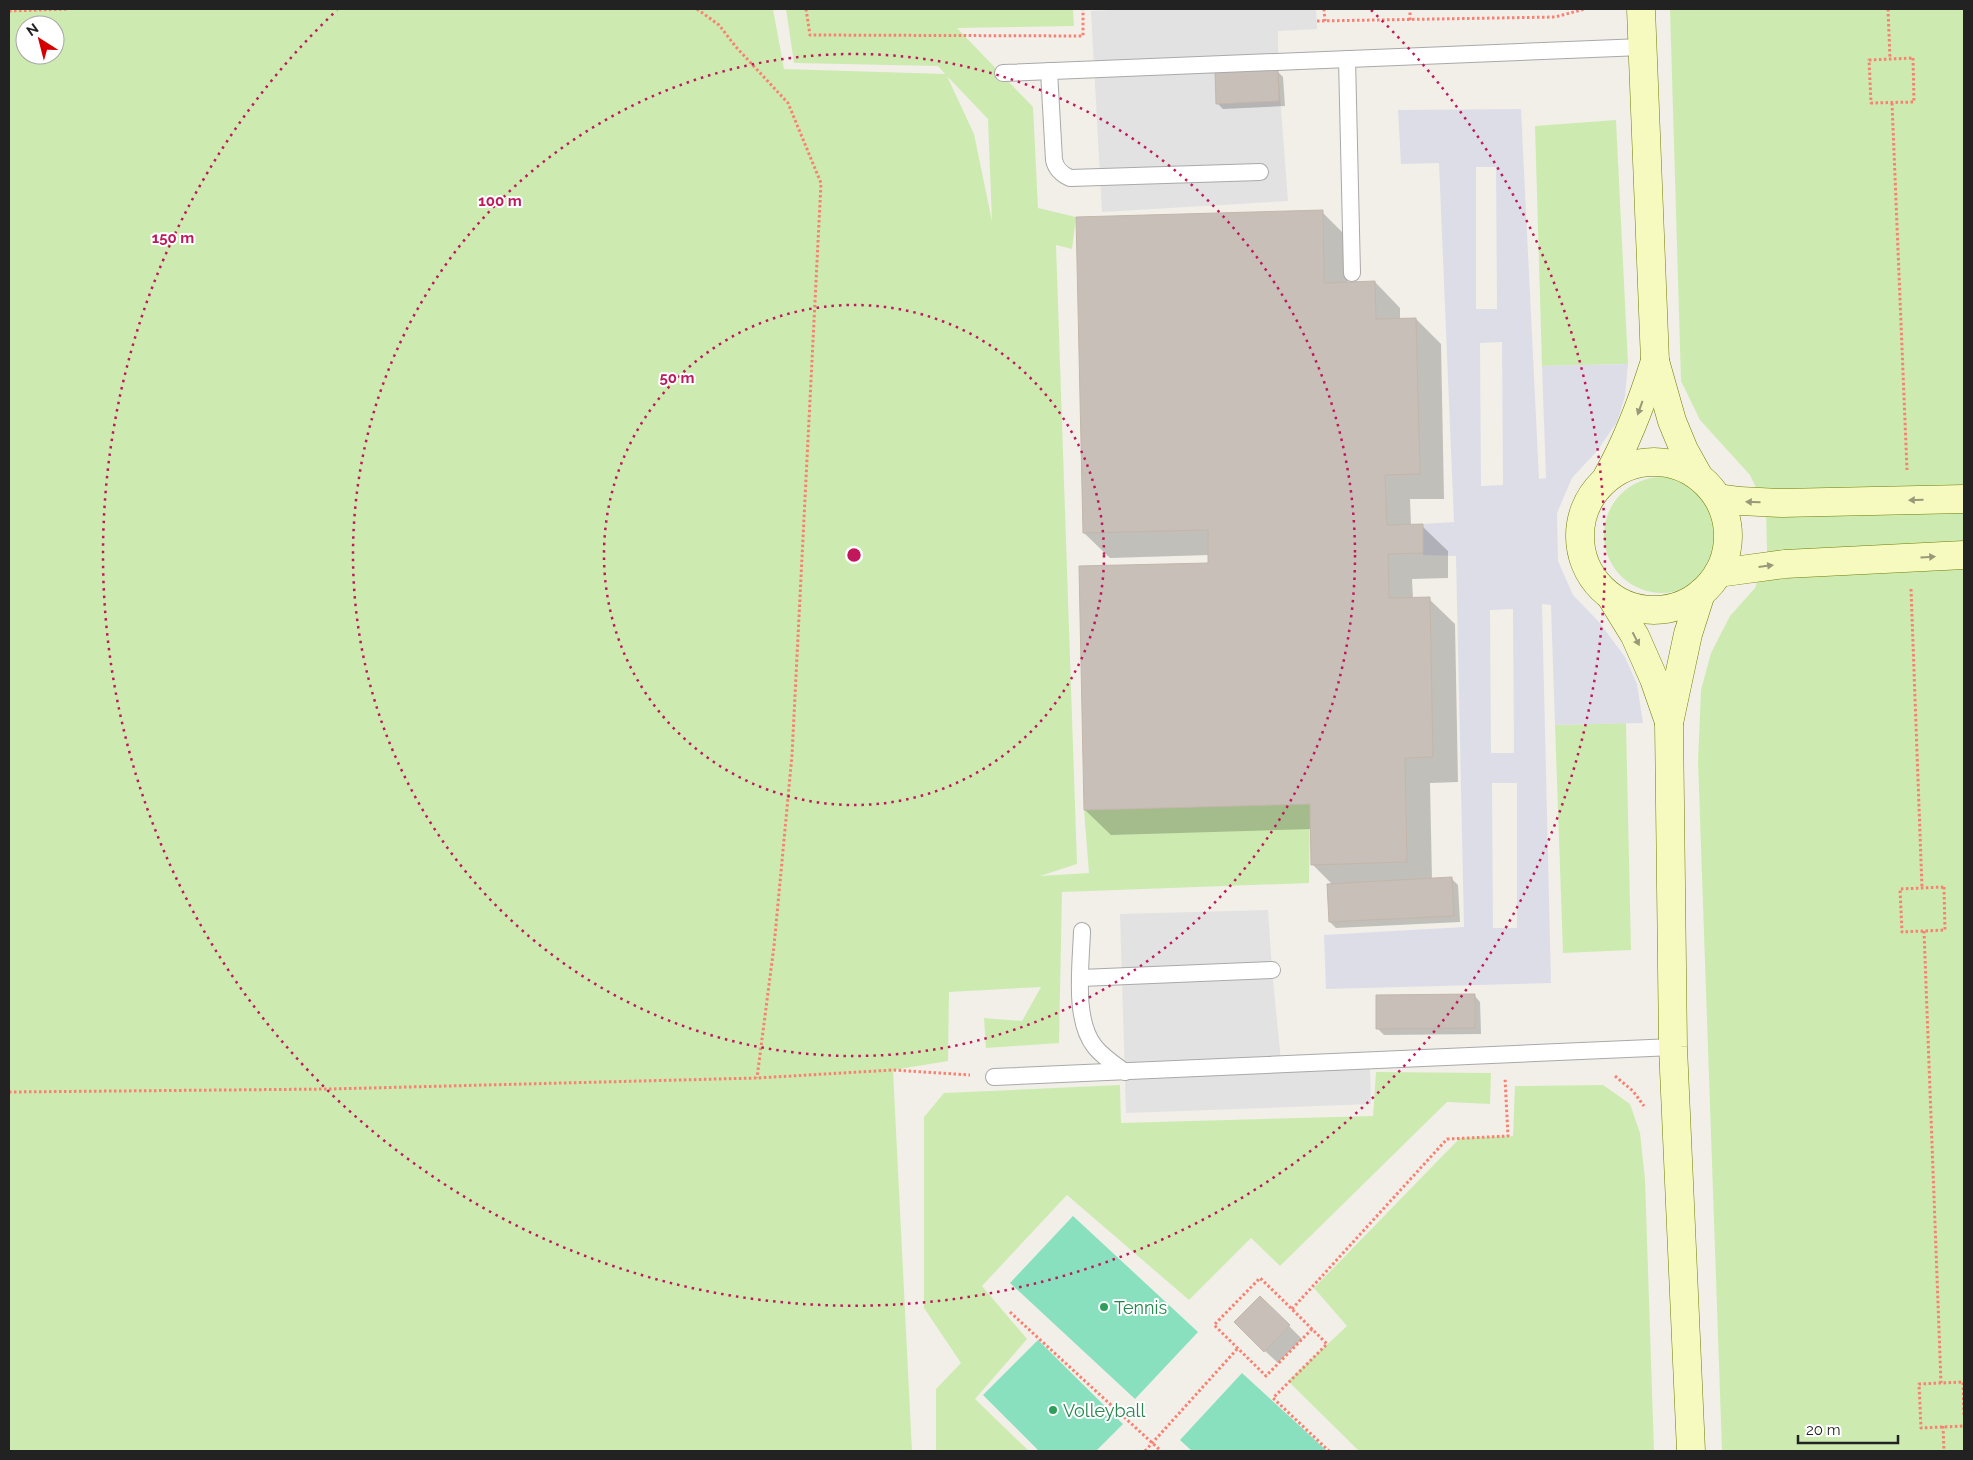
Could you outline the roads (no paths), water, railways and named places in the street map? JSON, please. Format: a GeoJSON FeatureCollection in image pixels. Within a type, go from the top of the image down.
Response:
{"type":"FeatureCollection","features":[{"type":"Feature","properties":{"kind":"street"},"geometry":{"type":"LineString","coordinates":[[1640,9],[1655,361],[1672,421],[1684,450],[1699,476],[1718,498],[1726,516],[1728,536],[1725,556],[1710,583],[1688,634],[1670,723],[1673,1047],[1691,1451]]}},
{"type":"Feature","properties":{"kind":"street"},"geometry":{"type":"LineString","coordinates":[[1655,361],[1646,391],[1623,450],[1608,477],[1590,498],[1580,524],[1580,552],[1591,577],[1611,597],[1635,636],[1654,679],[1670,723]]}},
{"type":"Feature","properties":{"kind":"street"},"geometry":{"type":"LineString","coordinates":[[1608,477],[1629,466],[1653,461],[1677,465],[1699,476]]}},
{"type":"Feature","properties":{"kind":"street"},"geometry":{"type":"LineString","coordinates":[[1718,498],[1740,502],[1782,503],[1964,499]]}},
{"type":"Feature","properties":{"kind":"street"},"geometry":{"type":"LineString","coordinates":[[1611,597],[1633,607],[1657,610],[1680,605],[1710,583],[1785,564],[1964,555]]}},
{"type":"Feature","properties":{"kind":"lane"},"geometry":{"type":"LineString","coordinates":[[1003,73],[1642,47]]}},
{"type":"Feature","properties":{"kind":"lane"},"geometry":{"type":"LineString","coordinates":[[1347,59],[1352,273]]}},
{"type":"Feature","properties":{"kind":"lane"},"geometry":{"type":"LineString","coordinates":[[1049,71],[1054,160],[1059,171],[1070,178],[1260,172]]}},
{"type":"Feature","properties":{"kind":"lane"},"geometry":{"type":"LineString","coordinates":[[1082,931],[1081,1012],[1086,1032],[1094,1046],[1124,1072]]}},
{"type":"Feature","properties":{"kind":"lane"},"geometry":{"type":"LineString","coordinates":[[1081,978],[1272,970]]}},
{"type":"Feature","properties":{"kind":"lane"},"geometry":{"type":"LineString","coordinates":[[994,1077],[1673,1047]]}},
{"type":"Feature","properties":{"kind":"place","name":"Tennis"},"geometry":{"type":"Point","coordinates":[1104,1307]}},
{"type":"Feature","properties":{"kind":"place","name":"Volleyball"},"geometry":{"type":"Point","coordinates":[1053,1410]}}]}
